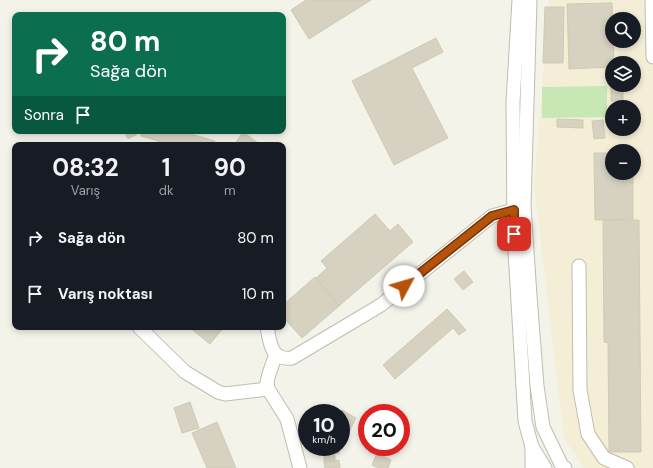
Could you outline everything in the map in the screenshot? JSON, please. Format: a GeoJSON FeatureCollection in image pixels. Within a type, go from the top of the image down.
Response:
{"type":"FeatureCollection","features":[{"type":"Feature","properties":{"kind":"street"},"geometry":{"type":"LineString","coordinates":[[519,0],[513,102],[514,234],[525,421],[532,447],[532,468]]}},
{"type":"Feature","properties":{"kind":"street"},"geometry":{"type":"LineString","coordinates":[[530,0],[524,206],[530,296],[537,386],[543,427],[562,467]]}},
{"type":"Feature","properties":{"kind":"street"},"geometry":{"type":"LineString","coordinates":[[652,1],[653,58]]}},
{"type":"Feature","properties":{"kind":"street"},"geometry":{"type":"LineString","coordinates":[[268,330],[272,350],[285,359],[292,358],[381,305],[492,216],[514,210]]}},
{"type":"Feature","properties":{"kind":"street"},"geometry":{"type":"LineString","coordinates":[[579,266],[580,390],[588,434],[604,458],[626,468]]}},
{"type":"Feature","properties":{"kind":"street"},"geometry":{"type":"LineString","coordinates":[[142,330],[185,372],[218,392],[225,394],[268,389]]}},
{"type":"Feature","properties":{"kind":"street"},"geometry":{"type":"LineString","coordinates":[[276,354],[267,382],[268,389],[287,419],[300,468]]}},
{"type":"Feature","properties":{"kind":"street"},"geometry":{"type":"LineString","coordinates":[[532,447],[545,468]]}},
{"type":"Feature","properties":{"kind":"shaded area"},"geometry":{"type":"Polygon","coordinates":[[[549,0],[653,0],[653,468],[584,468],[564,438],[534,186],[549,0]]]}},
{"type":"Feature","properties":{"kind":"green space"},"geometry":{"type":"Polygon","coordinates":[[[605,86],[607,100],[605,100],[605,117],[542,118],[542,87],[605,86]]]}},
{"type":"Feature","properties":{"kind":"building"},"geometry":{"type":"Polygon","coordinates":[[[306,0],[371,0],[309,39],[291,10],[306,0]]]}},
{"type":"Feature","properties":{"kind":"building"},"geometry":{"type":"Polygon","coordinates":[[[612,3],[612,12],[605,12],[605,48],[614,48],[614,56],[605,56],[605,67],[569,69],[567,4],[612,3]]]}},
{"type":"Feature","properties":{"kind":"building"},"geometry":{"type":"Polygon","coordinates":[[[545,7],[564,7],[563,63],[543,63],[545,7]]]}},
{"type":"Feature","properties":{"kind":"building"},"geometry":{"type":"Polygon","coordinates":[[[436,38],[443,52],[412,68],[448,138],[394,165],[352,81],[436,38]]]}},
{"type":"Feature","properties":{"kind":"building"},"geometry":{"type":"Polygon","coordinates":[[[611,92],[623,92],[623,100],[611,100],[611,92]]]}},
{"type":"Feature","properties":{"kind":"building"},"geometry":{"type":"Polygon","coordinates":[[[557,119],[583,120],[583,128],[557,127],[557,119]]]}},
{"type":"Feature","properties":{"kind":"building"},"geometry":{"type":"Polygon","coordinates":[[[603,120],[605,138],[594,139],[592,121],[603,120]]]}},
{"type":"Feature","properties":{"kind":"building"},"geometry":{"type":"Polygon","coordinates":[[[126,134],[137,134],[128,139],[126,134]]]}},
{"type":"Feature","properties":{"kind":"building"},"geometry":{"type":"Polygon","coordinates":[[[141,134],[191,134],[215,141],[161,142],[141,136],[141,134]]]}},
{"type":"Feature","properties":{"kind":"building"},"geometry":{"type":"Polygon","coordinates":[[[242,134],[246,134],[257,142],[236,142],[242,134]]]}},
{"type":"Feature","properties":{"kind":"building"},"geometry":{"type":"Polygon","coordinates":[[[594,153],[605,153],[605,180],[633,180],[633,219],[595,220],[594,153]]]}},
{"type":"Feature","properties":{"kind":"building"},"geometry":{"type":"Polygon","coordinates":[[[375,214],[390,231],[398,224],[413,242],[339,306],[316,278],[327,268],[321,261],[375,214]]]}},
{"type":"Feature","properties":{"kind":"building"},"geometry":{"type":"Polygon","coordinates":[[[603,220],[639,220],[641,452],[609,452],[608,343],[604,342],[603,220]]]}},
{"type":"Feature","properties":{"kind":"building"},"geometry":{"type":"Polygon","coordinates":[[[464,271],[473,282],[463,290],[454,279],[464,271]]]}},
{"type":"Feature","properties":{"kind":"building"},"geometry":{"type":"Polygon","coordinates":[[[315,277],[339,306],[302,338],[286,320],[286,302],[315,277]]]}},
{"type":"Feature","properties":{"kind":"building"},"geometry":{"type":"Polygon","coordinates":[[[447,309],[466,330],[459,335],[453,328],[395,379],[383,365],[447,309]]]}},
{"type":"Feature","properties":{"kind":"building"},"geometry":{"type":"Polygon","coordinates":[[[193,330],[222,330],[210,344],[193,330]]]}},
{"type":"Feature","properties":{"kind":"building"},"geometry":{"type":"Polygon","coordinates":[[[190,402],[199,428],[182,433],[174,408],[190,402]]]}},
{"type":"Feature","properties":{"kind":"building"},"geometry":{"type":"Polygon","coordinates":[[[350,415],[356,418],[350,430],[350,415]]]}},
{"type":"Feature","properties":{"kind":"building"},"geometry":{"type":"Polygon","coordinates":[[[217,422],[236,468],[207,468],[192,433],[217,422]]]}},
{"type":"Feature","properties":{"kind":"building"},"geometry":{"type":"Polygon","coordinates":[[[324,456],[335,456],[335,460],[324,462],[324,456]]]}},
{"type":"Feature","properties":{"kind":"building"},"geometry":{"type":"Polygon","coordinates":[[[376,456],[383,456],[391,460],[388,468],[378,468],[372,465],[376,456]]]}},
{"type":"Feature","properties":{"kind":"building"},"geometry":{"type":"Polygon","coordinates":[[[339,460],[340,468],[325,468],[324,462],[339,460]]]}},
{"type":"Feature","properties":{"kind":"route"},"geometry":{"type":"LineString","coordinates":[[404,286],[492,216],[514,210],[514,234]]}}]}
